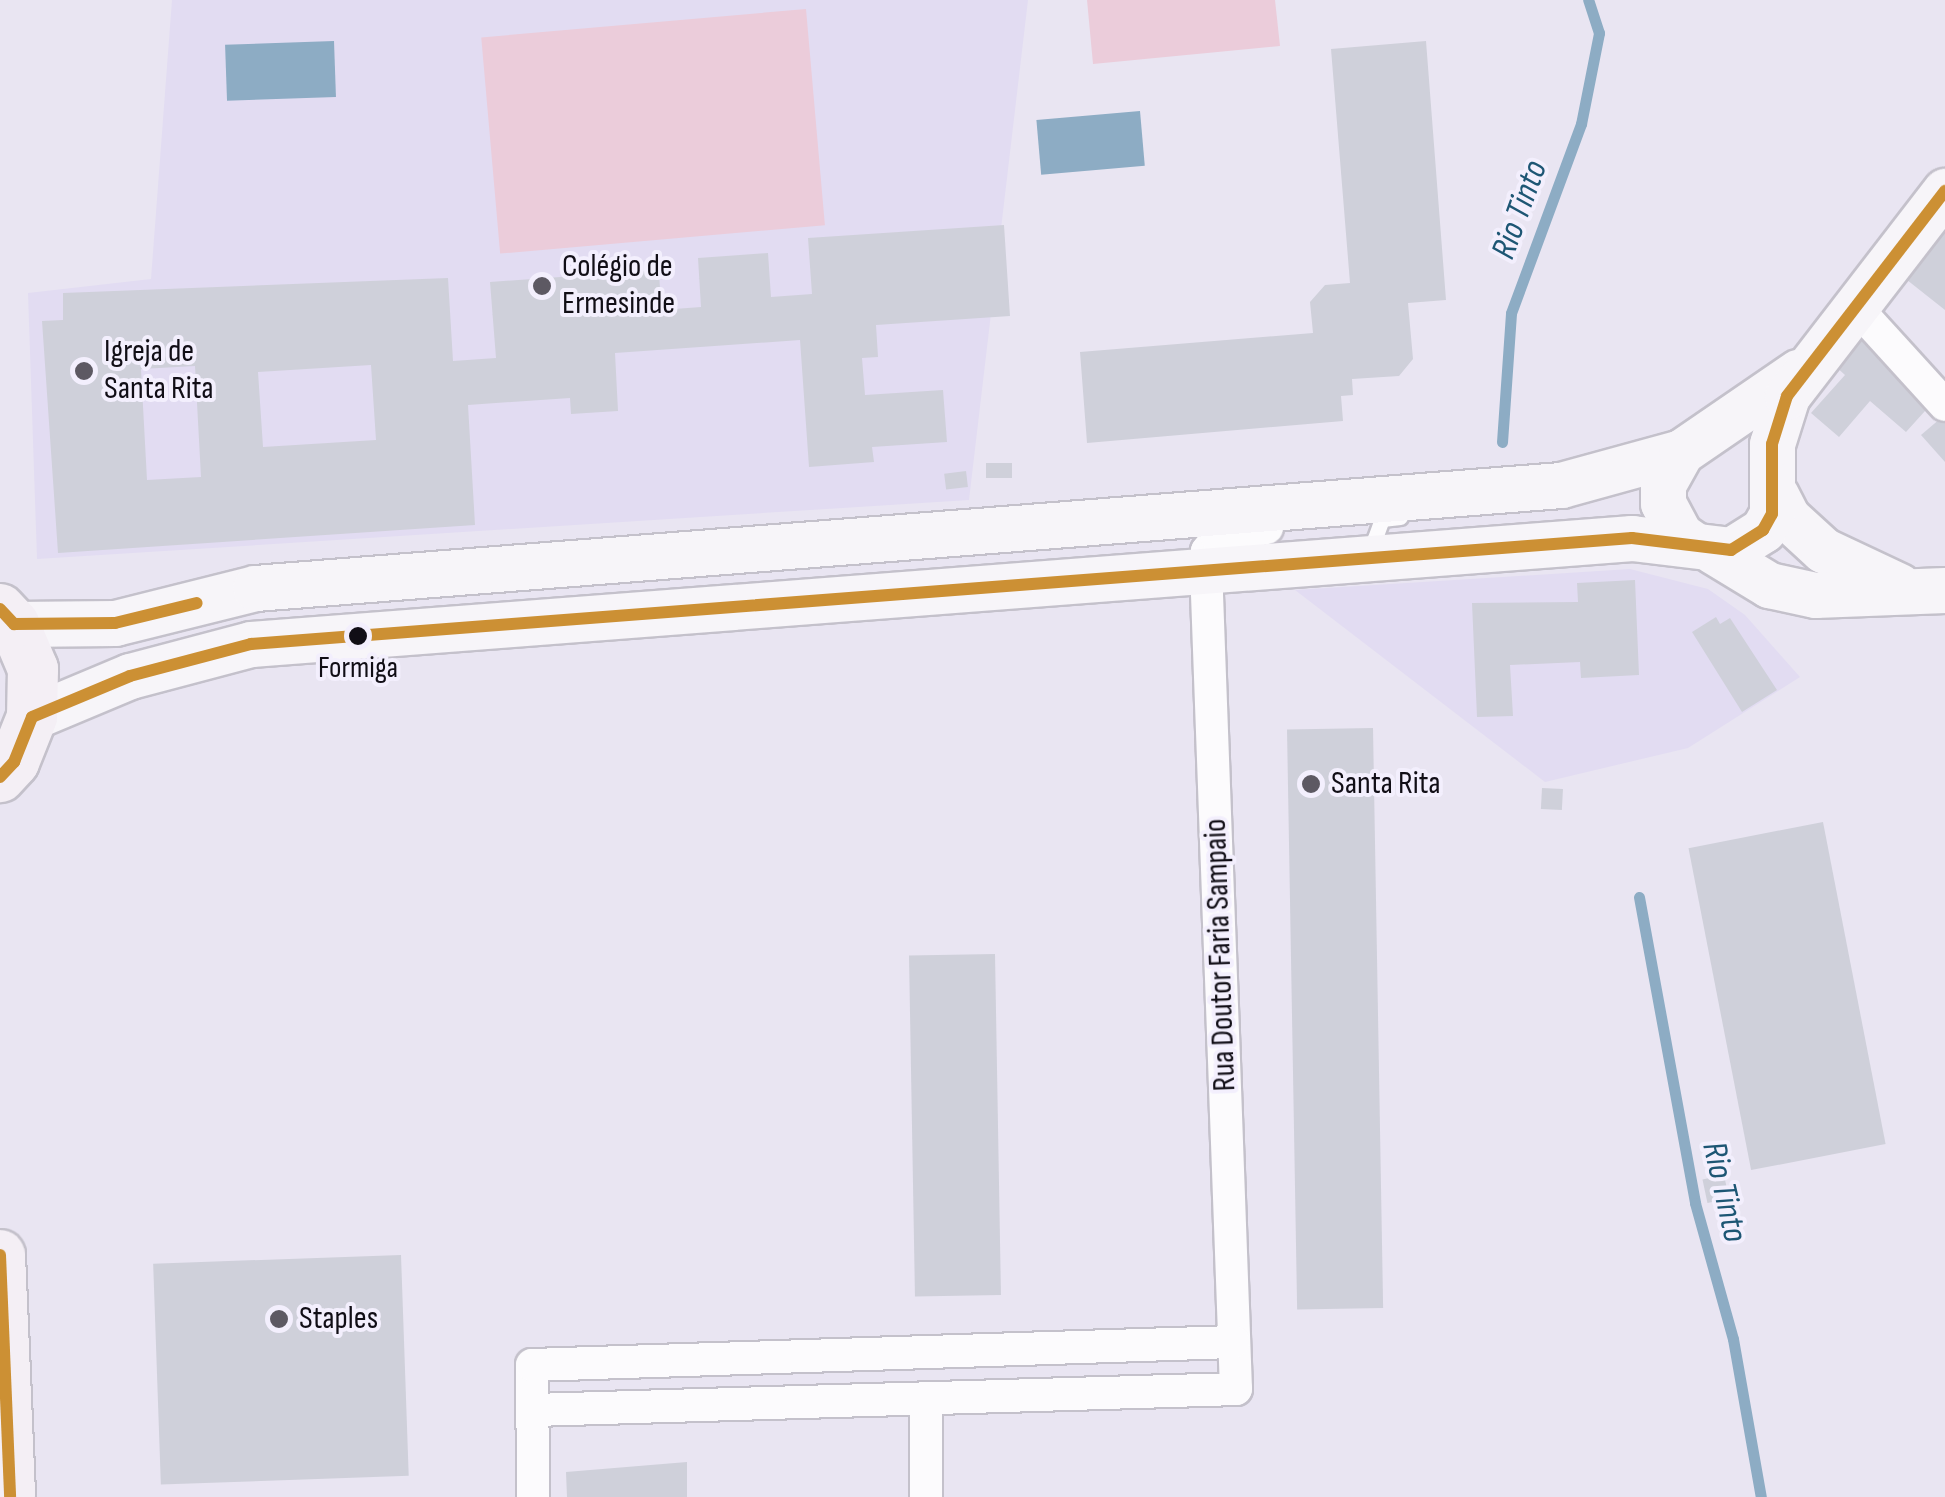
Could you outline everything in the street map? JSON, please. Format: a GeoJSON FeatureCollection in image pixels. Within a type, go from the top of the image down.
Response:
{"type":"FeatureCollection","features":[{"type":"Feature","properties":{"kind":"main road"},"geometry":{"type":"LineString","coordinates":[[32,717],[130,676],[251,644],[1632,538],[1704,548],[1748,543],[1763,530],[1775,485],[1776,420],[1811,361],[1945,190]]}},
{"type":"Feature","properties":{"kind":"main road"},"geometry":{"type":"LineString","coordinates":[[1811,361],[1688,446],[1663,484],[1663,502],[1680,535],[1769,585],[1814,595],[1936,590]]}},
{"type":"Feature","properties":{"kind":"main road"},"geometry":{"type":"LineString","coordinates":[[0,777],[14,762],[32,717],[33,669],[7,616],[116,623],[255,588],[1488,491],[1593,479],[1688,446],[1733,438],[1751,446],[1775,485],[1787,516],[1823,550],[1868,576],[1936,590]]}},
{"type":"Feature","properties":{"kind":"main road"},"geometry":{"type":"LineString","coordinates":[[0,1254],[10,1497]]}},
{"type":"Feature","properties":{"kind":"street"},"geometry":{"type":"LineString","coordinates":[[1854,306],[1945,405]]}},
{"type":"Feature","properties":{"kind":"street"},"geometry":{"type":"LineString","coordinates":[[1206,568],[1207,552],[1217,538],[1234,530],[1280,527],[1324,502]]}},
{"type":"Feature","properties":{"kind":"street"},"geometry":{"type":"LineString","coordinates":[[1082,522],[1123,540],[1190,541],[1206,568]]}},
{"type":"Feature","properties":{"kind":"street","name":"Rua Doutor Faria Sampaio"},"geometry":{"type":"LineString","coordinates":[[534,1410],[926,1402],[1236,1389],[1206,568]]}},
{"type":"Feature","properties":{"kind":"street"},"geometry":{"type":"LineString","coordinates":[[533,1497],[532,1365],[1234,1342]]}},
{"type":"Feature","properties":{"kind":"street"},"geometry":{"type":"LineString","coordinates":[[926,1402],[926,1497]]}},
{"type":"Feature","properties":{"kind":"lane"},"geometry":{"type":"LineString","coordinates":[[1385,556],[1375,538],[1382,519],[1444,514],[1488,491]]}},
{"type":"Feature","properties":{"kind":"shaded area","name":"Colégio de Ermesinde"},"geometry":{"type":"Polygon","coordinates":[[[172,0],[1028,0],[969,500],[37,559],[28,293],[151,279],[172,0]]]}},
{"type":"Feature","properties":{"kind":"shaded area"},"geometry":{"type":"Polygon","coordinates":[[[1087,0],[1275,0],[1280,46],[1093,64],[1087,0]]]}},
{"type":"Feature","properties":{"kind":"shaded area"},"geometry":{"type":"Polygon","coordinates":[[[806,9],[825,225],[500,254],[481,37],[806,9]]]}},
{"type":"Feature","properties":{"kind":"shaded area"},"geometry":{"type":"Polygon","coordinates":[[[1630,569],[1708,589],[1745,615],[1800,677],[1688,748],[1545,782],[1295,590],[1630,569]]]}},
{"type":"Feature","properties":{"kind":"water"},"geometry":{"type":"Polygon","coordinates":[[[334,41],[336,97],[227,101],[225,45],[334,41]]]}},
{"type":"Feature","properties":{"kind":"water"},"geometry":{"type":"Polygon","coordinates":[[[1140,111],[1145,166],[1041,175],[1036,120],[1140,111]]]}},
{"type":"Feature","properties":{"kind":"building"},"geometry":{"type":"Polygon","coordinates":[[[1426,41],[1446,300],[1408,303],[1413,359],[1399,376],[1352,379],[1353,395],[1341,396],[1343,421],[1087,443],[1080,352],[1313,333],[1310,302],[1325,285],[1350,283],[1331,49],[1426,41]]]}},
{"type":"Feature","properties":{"kind":"building"},"geometry":{"type":"Polygon","coordinates":[[[1004,225],[1010,316],[876,325],[878,357],[862,358],[865,395],[943,390],[947,442],[872,447],[874,462],[809,467],[800,340],[615,353],[618,411],[571,414],[570,398],[468,405],[475,525],[58,553],[42,321],[63,320],[63,293],[448,278],[453,361],[496,358],[490,282],[659,270],[661,310],[701,307],[698,258],[768,253],[771,297],[812,294],[808,238],[1004,225]],[[371,365],[258,372],[263,447],[376,440],[371,365]],[[195,366],[141,369],[147,480],[201,477],[195,366]]]}},
{"type":"Feature","properties":{"kind":"building"},"geometry":{"type":"Polygon","coordinates":[[[1945,226],[1945,310],[1902,276],[1945,226]]]}},
{"type":"Feature","properties":{"kind":"building"},"geometry":{"type":"Polygon","coordinates":[[[1859,335],[1934,401],[1906,432],[1870,401],[1839,437],[1811,413],[1845,375],[1834,365],[1859,335]]]}},
{"type":"Feature","properties":{"kind":"building"},"geometry":{"type":"Polygon","coordinates":[[[1941,418],[1945,423],[1945,462],[1921,435],[1941,418]]]}},
{"type":"Feature","properties":{"kind":"building"},"geometry":{"type":"Polygon","coordinates":[[[986,463],[1012,463],[1012,478],[986,478],[986,463]]]}},
{"type":"Feature","properties":{"kind":"building"},"geometry":{"type":"Polygon","coordinates":[[[966,471],[968,487],[946,490],[944,474],[966,471]]]}},
{"type":"Feature","properties":{"kind":"building"},"geometry":{"type":"Polygon","coordinates":[[[1635,580],[1639,675],[1581,678],[1580,662],[1510,665],[1513,716],[1477,717],[1472,603],[1578,602],[1577,583],[1635,580]]]}},
{"type":"Feature","properties":{"kind":"building"},"geometry":{"type":"Polygon","coordinates":[[[1716,617],[1720,624],[1730,618],[1777,690],[1742,712],[1692,632],[1716,617]]]}},
{"type":"Feature","properties":{"kind":"building"},"geometry":{"type":"Polygon","coordinates":[[[1373,728],[1383,1308],[1297,1309],[1287,730],[1373,728]]]}},
{"type":"Feature","properties":{"kind":"building"},"geometry":{"type":"Polygon","coordinates":[[[1542,788],[1563,789],[1562,810],[1541,809],[1542,788]]]}},
{"type":"Feature","properties":{"kind":"building"},"geometry":{"type":"Polygon","coordinates":[[[1823,822],[1886,1144],[1751,1170],[1689,848],[1823,822]]]}},
{"type":"Feature","properties":{"kind":"building"},"geometry":{"type":"Polygon","coordinates":[[[995,954],[1001,1295],[915,1296],[909,956],[995,954]]]}},
{"type":"Feature","properties":{"kind":"building"},"geometry":{"type":"Polygon","coordinates":[[[1724,1175],[1729,1198],[1707,1203],[1702,1180],[1724,1175]]]}},
{"type":"Feature","properties":{"kind":"building","name":"Staples"},"geometry":{"type":"Polygon","coordinates":[[[401,1255],[409,1476],[161,1485],[153,1264],[401,1255]]]}},
{"type":"Feature","properties":{"kind":"building"},"geometry":{"type":"Polygon","coordinates":[[[687,1462],[687,1497],[567,1497],[566,1472],[687,1462]]]}},
{"type":"Feature","properties":{"kind":"waterway","name":"Rio Tinto"},"geometry":{"type":"LineString","coordinates":[[1502,442],[1511,313],[1581,124],[1599,33],[1588,0]]}},
{"type":"Feature","properties":{"kind":"waterway","name":"Rio Tinto"},"geometry":{"type":"LineString","coordinates":[[1639,897],[1695,1203],[1733,1339],[1761,1497]]}},
{"type":"Feature","properties":{"kind":"transit line"},"geometry":{"type":"LineString","coordinates":[[0,777],[14,762],[32,717],[130,676],[251,644],[1632,538],[1731,550],[1763,530],[1772,514],[1772,444],[1787,396],[1945,191]]}},
{"type":"Feature","properties":{"kind":"transit line"},"geometry":{"type":"LineString","coordinates":[[0,609],[14,624],[115,623],[197,603]]}},
{"type":"Feature","properties":{"kind":"transit line"},"geometry":{"type":"LineString","coordinates":[[0,1255],[10,1497]]}},
{"type":"Feature","properties":{"kind":"place","name":"Colégio de Ermesinde"},"geometry":{"type":"Point","coordinates":[542,286]}},
{"type":"Feature","properties":{"kind":"place","name":"Igreja de Santa Rita"},"geometry":{"type":"Point","coordinates":[84,371]}},
{"type":"Feature","properties":{"kind":"place","name":"Formiga"},"geometry":{"type":"Point","coordinates":[358,636]}},
{"type":"Feature","properties":{"kind":"place","name":"Santa Rita"},"geometry":{"type":"Point","coordinates":[1311,784]}},
{"type":"Feature","properties":{"kind":"place","name":"Staples"},"geometry":{"type":"Point","coordinates":[279,1319]}}]}
